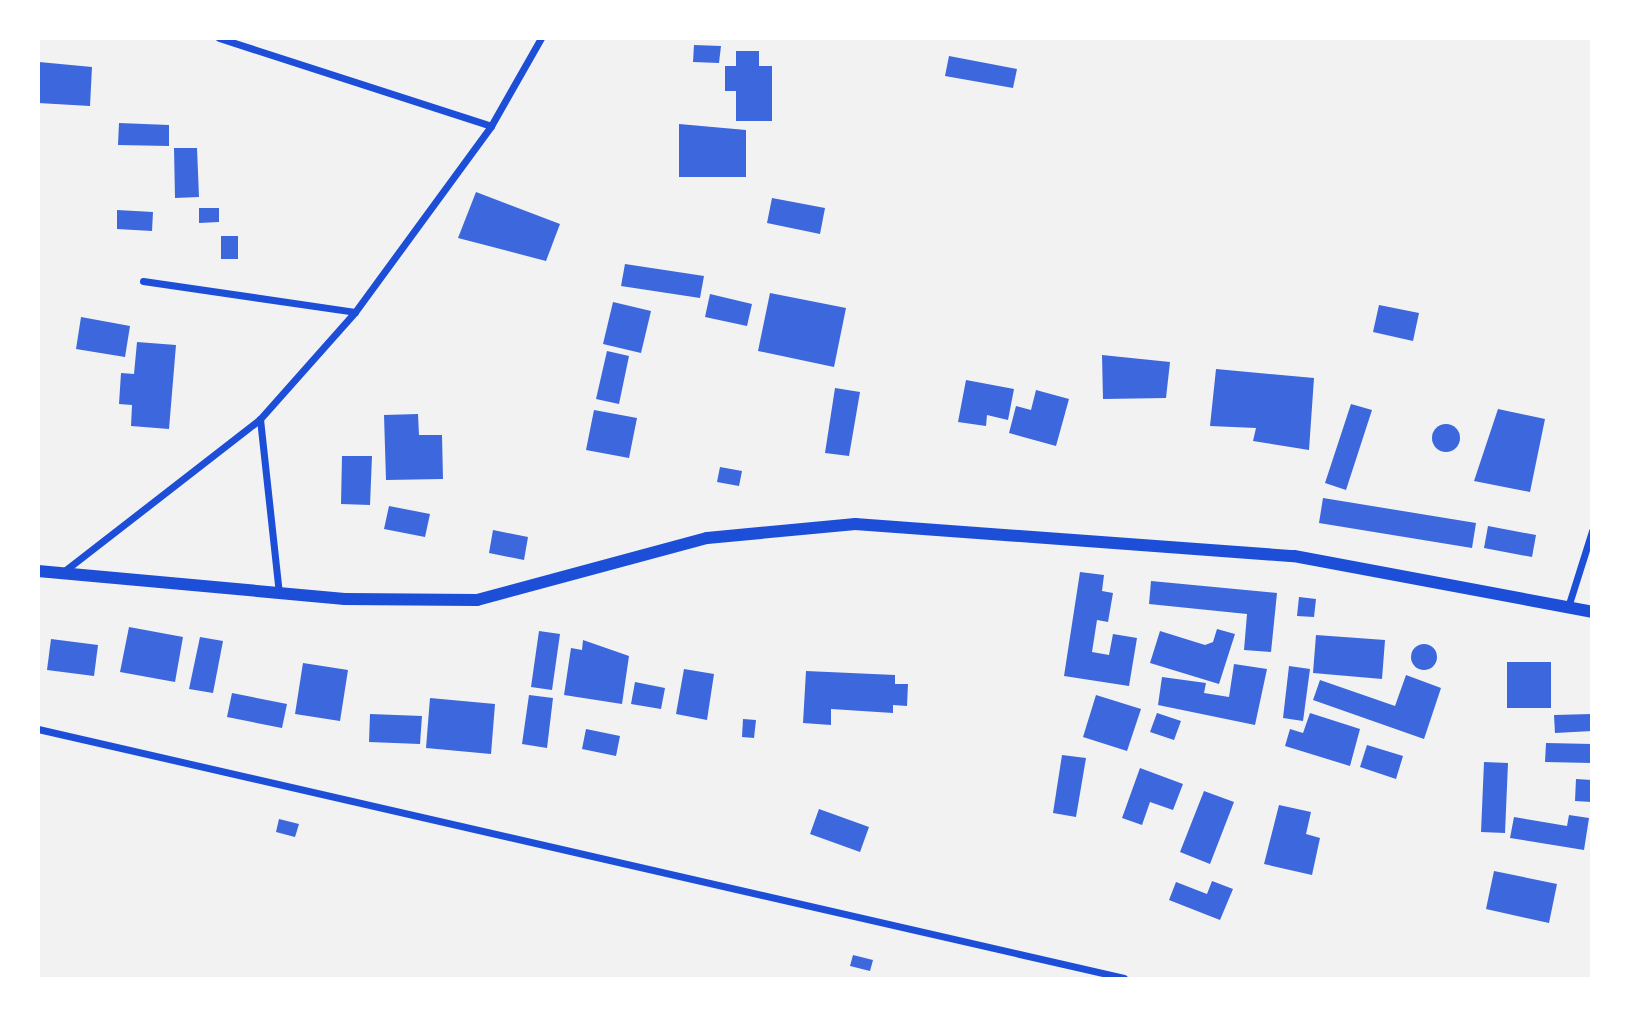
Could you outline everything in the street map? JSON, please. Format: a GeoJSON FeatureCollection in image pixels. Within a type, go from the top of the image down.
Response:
{"type":"FeatureCollection","features":[{"type":"Feature","properties":{"kind":"street"},"geometry":{"type":"LineString","coordinates":[[219,38],[491,127]]}},
{"type":"Feature","properties":{"kind":"street"},"geometry":{"type":"LineString","coordinates":[[62,573],[260,419],[355,312],[491,127],[541,38]]}},
{"type":"Feature","properties":{"kind":"street"},"geometry":{"type":"LineString","coordinates":[[143,281],[355,312]]}},
{"type":"Feature","properties":{"kind":"street"},"geometry":{"type":"LineString","coordinates":[[260,419],[279,593]]}},
{"type":"Feature","properties":{"kind":"street"},"geometry":{"type":"LineString","coordinates":[[38,571],[279,593],[477,600],[707,538],[855,524],[1294,556],[1591,612]]}},
{"type":"Feature","properties":{"kind":"street"},"geometry":{"type":"LineString","coordinates":[[1568,607],[1591,531]]}},
{"type":"Feature","properties":{"kind":"street"},"geometry":{"type":"LineString","coordinates":[[38,729],[1124,978]]}},
{"type":"Feature","properties":{"kind":"building"},"geometry":{"type":"Polygon","coordinates":[[[694,45],[721,46],[719,63],[693,62],[694,45]]]}},
{"type":"Feature","properties":{"kind":"building"},"geometry":{"type":"Polygon","coordinates":[[[736,51],[759,51],[759,66],[772,66],[772,121],[736,121],[736,91],[725,91],[725,66],[736,66],[736,51]]]}},
{"type":"Feature","properties":{"kind":"building"},"geometry":{"type":"Polygon","coordinates":[[[949,56],[1017,69],[1013,88],[945,76],[949,56]]]}},
{"type":"Feature","properties":{"kind":"building"},"geometry":{"type":"Polygon","coordinates":[[[39,62],[92,67],[90,106],[38,103],[39,62]]]}},
{"type":"Feature","properties":{"kind":"building"},"geometry":{"type":"Polygon","coordinates":[[[119,123],[169,125],[169,146],[118,145],[119,123]]]}},
{"type":"Feature","properties":{"kind":"building"},"geometry":{"type":"Polygon","coordinates":[[[679,124],[746,130],[746,177],[679,177],[679,124]]]}},
{"type":"Feature","properties":{"kind":"building"},"geometry":{"type":"Polygon","coordinates":[[[174,148],[197,148],[199,197],[175,198],[174,148]]]}},
{"type":"Feature","properties":{"kind":"building"},"geometry":{"type":"Polygon","coordinates":[[[476,192],[560,224],[546,261],[458,238],[476,192]]]}},
{"type":"Feature","properties":{"kind":"building"},"geometry":{"type":"Polygon","coordinates":[[[772,198],[825,208],[820,234],[767,223],[772,198]]]}},
{"type":"Feature","properties":{"kind":"building"},"geometry":{"type":"Polygon","coordinates":[[[199,208],[219,208],[219,222],[199,223],[199,208]]]}},
{"type":"Feature","properties":{"kind":"building"},"geometry":{"type":"Polygon","coordinates":[[[117,210],[153,212],[152,231],[117,229],[117,210]]]}},
{"type":"Feature","properties":{"kind":"building"},"geometry":{"type":"Polygon","coordinates":[[[221,236],[238,236],[238,259],[221,259],[221,236]]]}},
{"type":"Feature","properties":{"kind":"building"},"geometry":{"type":"Polygon","coordinates":[[[625,264],[704,276],[700,298],[621,286],[625,264]]]}},
{"type":"Feature","properties":{"kind":"building"},"geometry":{"type":"Polygon","coordinates":[[[770,293],[846,308],[834,367],[758,351],[770,293]]]}},
{"type":"Feature","properties":{"kind":"building"},"geometry":{"type":"Polygon","coordinates":[[[710,294],[752,304],[747,326],[705,317],[710,294]]]}},
{"type":"Feature","properties":{"kind":"building"},"geometry":{"type":"Polygon","coordinates":[[[613,302],[651,311],[641,353],[603,344],[613,302]]]}},
{"type":"Feature","properties":{"kind":"building"},"geometry":{"type":"Polygon","coordinates":[[[1379,305],[1419,313],[1413,341],[1373,332],[1379,305]]]}},
{"type":"Feature","properties":{"kind":"building"},"geometry":{"type":"Polygon","coordinates":[[[81,317],[130,326],[125,357],[76,349],[81,317]]]}},
{"type":"Feature","properties":{"kind":"building"},"geometry":{"type":"Polygon","coordinates":[[[137,342],[176,345],[169,429],[131,426],[132,405],[119,404],[121,373],[134,374],[137,342]]]}},
{"type":"Feature","properties":{"kind":"building"},"geometry":{"type":"Polygon","coordinates":[[[607,351],[629,356],[619,404],[596,399],[607,351]]]}},
{"type":"Feature","properties":{"kind":"building"},"geometry":{"type":"Polygon","coordinates":[[[1102,355],[1170,362],[1166,398],[1103,399],[1102,355]]]}},
{"type":"Feature","properties":{"kind":"building"},"geometry":{"type":"Polygon","coordinates":[[[1216,369],[1314,378],[1309,450],[1253,441],[1256,428],[1210,426],[1216,369]]]}},
{"type":"Feature","properties":{"kind":"building"},"geometry":{"type":"Polygon","coordinates":[[[966,380],[1014,389],[1008,420],[987,415],[986,426],[958,422],[966,380]]]}},
{"type":"Feature","properties":{"kind":"building"},"geometry":{"type":"Polygon","coordinates":[[[835,388],[860,392],[849,456],[825,453],[835,388]]]}},
{"type":"Feature","properties":{"kind":"building"},"geometry":{"type":"Polygon","coordinates":[[[1036,390],[1069,399],[1056,446],[1009,433],[1016,406],[1031,410],[1036,390]]]}},
{"type":"Feature","properties":{"kind":"building"},"geometry":{"type":"Polygon","coordinates":[[[1351,404],[1372,410],[1346,490],[1325,483],[1351,404]]]}},
{"type":"Feature","properties":{"kind":"building"},"geometry":{"type":"Polygon","coordinates":[[[1498,409],[1545,419],[1530,492],[1474,481],[1498,409]]]}},
{"type":"Feature","properties":{"kind":"building"},"geometry":{"type":"Polygon","coordinates":[[[594,410],[637,418],[629,458],[586,450],[594,410]]]}},
{"type":"Feature","properties":{"kind":"building"},"geometry":{"type":"Polygon","coordinates":[[[418,414],[419,435],[442,435],[443,479],[386,480],[384,415],[418,414]]]}},
{"type":"Feature","properties":{"kind":"building"},"geometry":{"type":"Polygon","coordinates":[[[1446,424],[1456,428],[1460,438],[1456,448],[1446,452],[1436,448],[1432,438],[1436,428],[1446,424]]]}},
{"type":"Feature","properties":{"kind":"building"},"geometry":{"type":"Polygon","coordinates":[[[342,456],[372,456],[370,505],[341,504],[342,456]]]}},
{"type":"Feature","properties":{"kind":"building"},"geometry":{"type":"Polygon","coordinates":[[[720,467],[742,471],[739,486],[717,482],[720,467]]]}},
{"type":"Feature","properties":{"kind":"building"},"geometry":{"type":"Polygon","coordinates":[[[1323,498],[1476,523],[1472,548],[1319,523],[1323,498]]]}},
{"type":"Feature","properties":{"kind":"building"},"geometry":{"type":"Polygon","coordinates":[[[389,506],[430,514],[425,537],[384,529],[389,506]]]}},
{"type":"Feature","properties":{"kind":"building"},"geometry":{"type":"Polygon","coordinates":[[[1488,526],[1536,535],[1532,557],[1484,548],[1488,526]]]}},
{"type":"Feature","properties":{"kind":"building"},"geometry":{"type":"Polygon","coordinates":[[[493,530],[528,537],[524,560],[489,553],[493,530]]]}},
{"type":"Feature","properties":{"kind":"building"},"geometry":{"type":"Polygon","coordinates":[[[1080,572],[1104,575],[1102,591],[1113,593],[1108,622],[1097,620],[1092,652],[1109,655],[1113,634],[1137,638],[1129,686],[1064,676],[1080,572]]]}},
{"type":"Feature","properties":{"kind":"building"},"geometry":{"type":"Polygon","coordinates":[[[1151,581],[1277,593],[1271,652],[1244,650],[1247,614],[1149,604],[1151,581]]]}},
{"type":"Feature","properties":{"kind":"building"},"geometry":{"type":"Polygon","coordinates":[[[1299,597],[1316,599],[1314,617],[1297,616],[1299,597]]]}},
{"type":"Feature","properties":{"kind":"building"},"geometry":{"type":"Polygon","coordinates":[[[129,627],[183,637],[175,682],[120,672],[129,627]]]}},
{"type":"Feature","properties":{"kind":"building"},"geometry":{"type":"Polygon","coordinates":[[[1217,629],[1235,634],[1219,684],[1150,663],[1160,631],[1205,645],[1213,642],[1217,629]]]}},
{"type":"Feature","properties":{"kind":"building"},"geometry":{"type":"Polygon","coordinates":[[[539,631],[560,634],[552,690],[531,687],[539,631]]]}},
{"type":"Feature","properties":{"kind":"building"},"geometry":{"type":"Polygon","coordinates":[[[1316,635],[1385,640],[1382,679],[1313,673],[1316,635]]]}},
{"type":"Feature","properties":{"kind":"building"},"geometry":{"type":"Polygon","coordinates":[[[200,637],[223,641],[213,693],[189,689],[200,637]]]}},
{"type":"Feature","properties":{"kind":"building"},"geometry":{"type":"Polygon","coordinates":[[[51,639],[98,645],[94,676],[47,670],[51,639]]]}},
{"type":"Feature","properties":{"kind":"building"},"geometry":{"type":"Polygon","coordinates":[[[583,640],[629,656],[622,704],[564,695],[571,648],[582,650],[583,640]]]}},
{"type":"Feature","properties":{"kind":"building"},"geometry":{"type":"Polygon","coordinates":[[[1424,644],[1433,648],[1437,657],[1433,666],[1424,670],[1415,666],[1411,657],[1415,648],[1424,644]]]}},
{"type":"Feature","properties":{"kind":"building"},"geometry":{"type":"Polygon","coordinates":[[[1507,662],[1551,662],[1551,708],[1507,708],[1507,662]]]}},
{"type":"Feature","properties":{"kind":"building"},"geometry":{"type":"Polygon","coordinates":[[[303,663],[348,670],[340,721],[295,714],[303,663]]]}},
{"type":"Feature","properties":{"kind":"building"},"geometry":{"type":"Polygon","coordinates":[[[1234,664],[1267,669],[1255,725],[1158,705],[1162,677],[1206,683],[1204,693],[1229,697],[1234,664]]]}},
{"type":"Feature","properties":{"kind":"building"},"geometry":{"type":"Polygon","coordinates":[[[1289,666],[1310,669],[1303,721],[1283,718],[1289,666]]]}},
{"type":"Feature","properties":{"kind":"building"},"geometry":{"type":"Polygon","coordinates":[[[684,669],[714,674],[707,720],[676,714],[684,669]]]}},
{"type":"Feature","properties":{"kind":"building"},"geometry":{"type":"Polygon","coordinates":[[[806,671],[895,675],[895,684],[908,684],[907,706],[893,705],[893,713],[831,709],[831,725],[803,723],[806,671]]]}},
{"type":"Feature","properties":{"kind":"building"},"geometry":{"type":"Polygon","coordinates":[[[1406,675],[1441,688],[1424,739],[1313,700],[1320,680],[1395,706],[1406,675]]]}},
{"type":"Feature","properties":{"kind":"building"},"geometry":{"type":"Polygon","coordinates":[[[635,682],[665,688],[661,709],[631,704],[635,682]]]}},
{"type":"Feature","properties":{"kind":"building"},"geometry":{"type":"Polygon","coordinates":[[[232,693],[287,704],[282,728],[227,717],[232,693]]]}},
{"type":"Feature","properties":{"kind":"building"},"geometry":{"type":"Polygon","coordinates":[[[529,695],[553,698],[547,748],[522,744],[529,695]]]}},
{"type":"Feature","properties":{"kind":"building"},"geometry":{"type":"Polygon","coordinates":[[[1096,695],[1141,709],[1127,751],[1083,737],[1096,695]]]}},
{"type":"Feature","properties":{"kind":"building"},"geometry":{"type":"Polygon","coordinates":[[[430,698],[495,704],[491,754],[426,748],[430,698]]]}},
{"type":"Feature","properties":{"kind":"building"},"geometry":{"type":"Polygon","coordinates":[[[1157,713],[1181,721],[1174,740],[1150,732],[1157,713]]]}},
{"type":"Feature","properties":{"kind":"building"},"geometry":{"type":"Polygon","coordinates":[[[1310,713],[1360,729],[1350,766],[1285,746],[1290,729],[1303,733],[1310,713]]]}},
{"type":"Feature","properties":{"kind":"building"},"geometry":{"type":"Polygon","coordinates":[[[370,714],[422,716],[420,744],[369,742],[370,714]]]}},
{"type":"Feature","properties":{"kind":"building"},"geometry":{"type":"Polygon","coordinates":[[[1592,714],[1592,731],[1555,733],[1554,715],[1592,714]]]}},
{"type":"Feature","properties":{"kind":"building"},"geometry":{"type":"Polygon","coordinates":[[[743,719],[756,720],[754,738],[742,737],[743,719]]]}},
{"type":"Feature","properties":{"kind":"building"},"geometry":{"type":"Polygon","coordinates":[[[586,729],[620,736],[616,756],[582,749],[586,729]]]}},
{"type":"Feature","properties":{"kind":"building"},"geometry":{"type":"Polygon","coordinates":[[[1546,743],[1592,744],[1592,763],[1545,762],[1546,743]]]}},
{"type":"Feature","properties":{"kind":"building"},"geometry":{"type":"Polygon","coordinates":[[[1367,745],[1403,756],[1396,779],[1360,767],[1367,745]]]}},
{"type":"Feature","properties":{"kind":"building"},"geometry":{"type":"Polygon","coordinates":[[[1062,755],[1086,758],[1076,817],[1053,813],[1062,755]]]}},
{"type":"Feature","properties":{"kind":"building"},"geometry":{"type":"Polygon","coordinates":[[[1484,762],[1508,763],[1505,833],[1481,832],[1484,762]]]}},
{"type":"Feature","properties":{"kind":"building"},"geometry":{"type":"Polygon","coordinates":[[[1140,768],[1183,784],[1173,810],[1150,802],[1142,825],[1122,818],[1140,768]]]}},
{"type":"Feature","properties":{"kind":"building"},"geometry":{"type":"Polygon","coordinates":[[[1576,779],[1592,780],[1592,802],[1575,801],[1576,779]]]}},
{"type":"Feature","properties":{"kind":"building"},"geometry":{"type":"Polygon","coordinates":[[[1204,791],[1234,802],[1210,864],[1180,852],[1204,791]]]}},
{"type":"Feature","properties":{"kind":"building"},"geometry":{"type":"Polygon","coordinates":[[[1279,805],[1311,812],[1306,834],[1320,838],[1312,875],[1264,864],[1279,805]]]}},
{"type":"Feature","properties":{"kind":"building"},"geometry":{"type":"Polygon","coordinates":[[[819,809],[869,827],[860,852],[810,834],[819,809]]]}},
{"type":"Feature","properties":{"kind":"building"},"geometry":{"type":"Polygon","coordinates":[[[1569,815],[1589,818],[1584,850],[1510,838],[1514,817],[1567,826],[1569,815]]]}},
{"type":"Feature","properties":{"kind":"building"},"geometry":{"type":"Polygon","coordinates":[[[279,819],[299,824],[295,837],[276,832],[279,819]]]}},
{"type":"Feature","properties":{"kind":"building"},"geometry":{"type":"Polygon","coordinates":[[[1494,871],[1557,884],[1549,923],[1486,909],[1494,871]]]}},
{"type":"Feature","properties":{"kind":"building"},"geometry":{"type":"Polygon","coordinates":[[[1212,881],[1233,889],[1220,920],[1169,900],[1176,882],[1207,894],[1212,881]]]}},
{"type":"Feature","properties":{"kind":"building"},"geometry":{"type":"Polygon","coordinates":[[[853,955],[873,960],[870,971],[850,966],[853,955]]]}}]}
